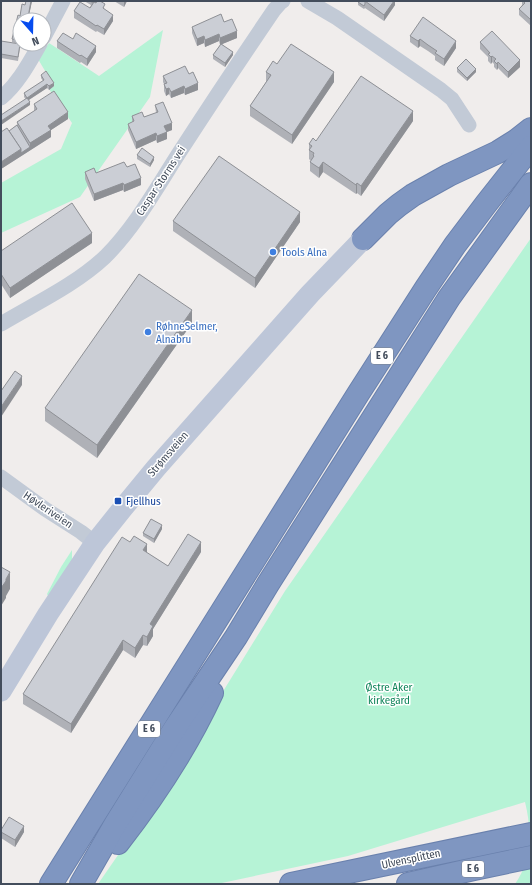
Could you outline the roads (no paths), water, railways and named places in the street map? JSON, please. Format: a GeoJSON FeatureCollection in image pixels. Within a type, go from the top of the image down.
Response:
{"type":"FeatureCollection","features":[{"type":"Feature","properties":{"kind":"highway"},"geometry":{"type":"LineString","coordinates":[[363,239],[388,214],[413,195],[449,175],[498,152],[531,129]]}},
{"type":"Feature","properties":{"kind":"highway","name":"E 6"},"geometry":{"type":"LineString","coordinates":[[51,884],[426,288],[455,245],[531,147]]}},
{"type":"Feature","properties":{"kind":"highway","name":"E 6"},"geometry":{"type":"LineString","coordinates":[[81,884],[119,817],[175,728],[236,637],[449,298],[531,184]]}},
{"type":"Feature","properties":{"kind":"highway","name":"E 6"},"geometry":{"type":"LineString","coordinates":[[85,884],[148,804],[187,742],[222,674],[236,637]]}},
{"type":"Feature","properties":{"kind":"highway","name":"Ulvensplitten"},"geometry":{"type":"LineString","coordinates":[[291,884],[531,834]]}},
{"type":"Feature","properties":{"kind":"highway","name":"Ulvensplitten"},"geometry":{"type":"LineString","coordinates":[[408,884],[531,857]]}},
{"type":"Feature","properties":{"kind":"street"},"geometry":{"type":"LineString","coordinates":[[52,22],[63,1]]}},
{"type":"Feature","properties":{"kind":"street","name":"Caspar Storms vei"},"geometry":{"type":"LineString","coordinates":[[1,324],[87,272],[106,256],[127,232],[274,10],[283,1]]}},
{"type":"Feature","properties":{"kind":"street"},"geometry":{"type":"LineString","coordinates":[[308,1],[337,18],[441,90],[452,99],[469,125]]}},
{"type":"Feature","properties":{"kind":"street"},"geometry":{"type":"LineString","coordinates":[[1,98],[14,85],[35,52]]}},
{"type":"Feature","properties":{"kind":"street","name":"Strømsveien"},"geometry":{"type":"LineString","coordinates":[[1,691],[48,614],[95,543],[156,468],[310,294],[363,239]]}},
{"type":"Feature","properties":{"kind":"street","name":"Høvleriveien"},"geometry":{"type":"LineString","coordinates":[[1,477],[45,510],[81,532],[95,543]]}},
{"type":"Feature","properties":{"kind":"place","name":"Tools Alna"},"geometry":{"type":"Point","coordinates":[273,252]}},
{"type":"Feature","properties":{"kind":"place","name":"RøhneSelmer, Alnabru"},"geometry":{"type":"Point","coordinates":[148,332]}},
{"type":"Feature","properties":{"kind":"place","name":"Fjellhus"},"geometry":{"type":"Point","coordinates":[118,501]}},
{"type":"Feature","properties":{"kind":"park label","name":"Østre Aker kirkegård"},"geometry":{"type":"Point","coordinates":[389,693]}}]}
